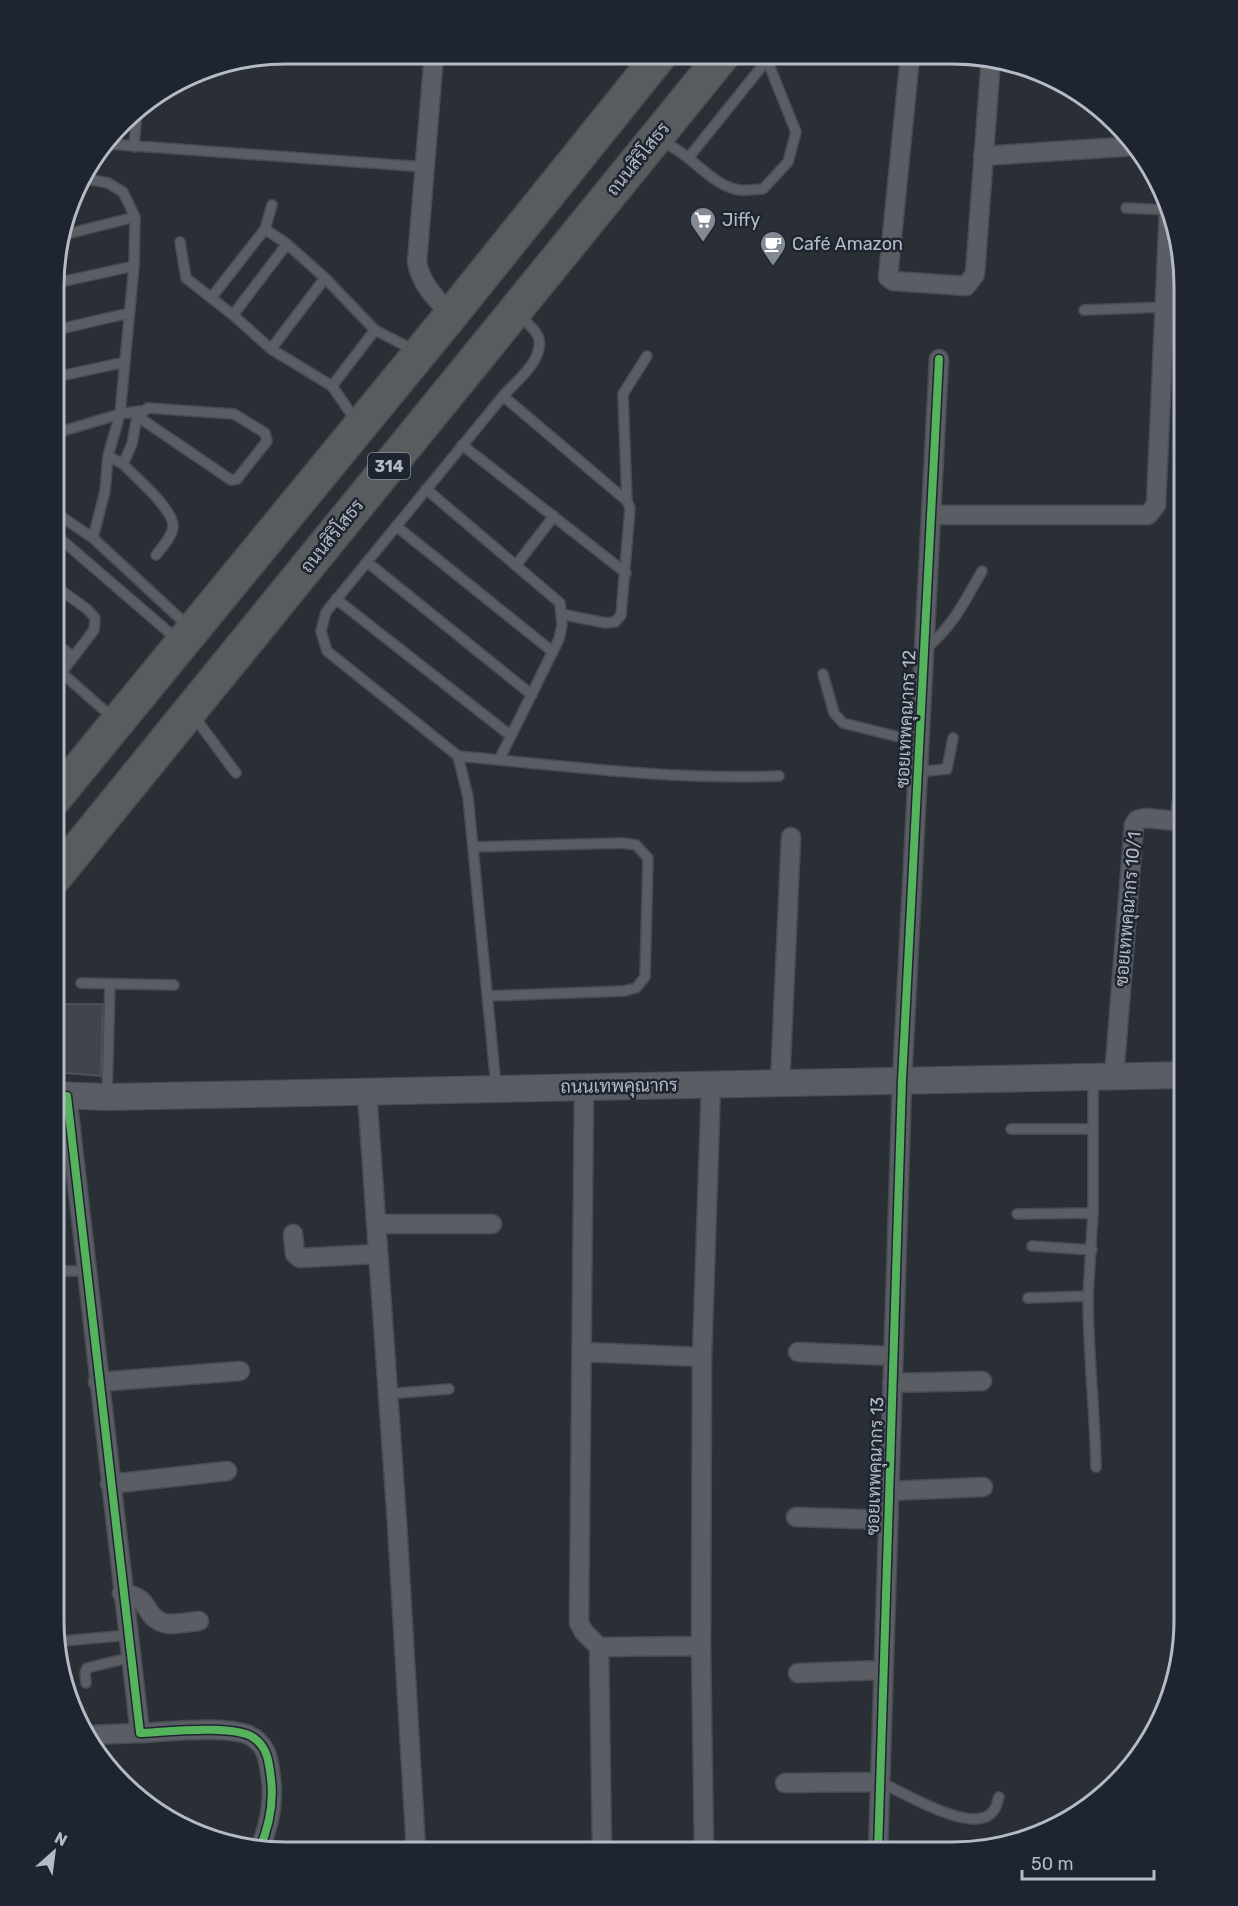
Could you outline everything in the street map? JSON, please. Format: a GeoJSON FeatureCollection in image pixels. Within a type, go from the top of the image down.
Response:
{"type":"FeatureCollection","features":[{"type":"Feature","properties":{"kind":"highway","name":"314"},"geometry":{"type":"LineString","coordinates":[[64,787],[418,352],[451,315],[653,64]]}},
{"type":"Feature","properties":{"kind":"highway","name":"ถนนสิริโสธร"},"geometry":{"type":"LineString","coordinates":[[64,866],[716,64]]}},
{"type":"Feature","properties":{"kind":"main road","name":"ถนนเทพคุณากร"},"geometry":{"type":"LineString","coordinates":[[64,1096],[1174,1075]]}},
{"type":"Feature","properties":{"kind":"street"},"geometry":{"type":"LineString","coordinates":[[433,64],[417,262],[419,276],[451,315]]}},
{"type":"Feature","properties":{"kind":"street"},"geometry":{"type":"LineString","coordinates":[[909,64],[888,277],[893,281],[966,286],[972,282],[975,274],[990,68]]}},
{"type":"Feature","properties":{"kind":"street"},"geometry":{"type":"LineString","coordinates":[[983,156],[1124,147]]}},
{"type":"Feature","properties":{"kind":"street"},"geometry":{"type":"LineString","coordinates":[[931,515],[1148,515],[1154,512],[1168,238]]}},
{"type":"Feature","properties":{"kind":"street","name":"ซอยเทพคุณากร 12"},"geometry":{"type":"LineString","coordinates":[[902,1081],[939,359]]}},
{"type":"Feature","properties":{"kind":"street","name":"ซอยเทพคุณากร 10/1"},"geometry":{"type":"LineString","coordinates":[[1103,1077],[1134,825],[1137,820],[1144,818],[1174,821]]}},
{"type":"Feature","properties":{"kind":"street"},"geometry":{"type":"LineString","coordinates":[[780,1084],[791,837]]}},
{"type":"Feature","properties":{"kind":"street","name":"ซอยเทพคุณากร 13"},"geometry":{"type":"LineString","coordinates":[[878,1842],[902,1081]]}},
{"type":"Feature","properties":{"kind":"street"},"geometry":{"type":"LineString","coordinates":[[704,1842],[701,1646],[702,1357],[711,1085]]}},
{"type":"Feature","properties":{"kind":"street"},"geometry":{"type":"LineString","coordinates":[[584,1087],[579,1623],[584,1632],[599,1647],[599,1785],[602,1842]]}},
{"type":"Feature","properties":{"kind":"street"},"geometry":{"type":"LineString","coordinates":[[367,1092],[415,1842]]}},
{"type":"Feature","properties":{"kind":"street"},"geometry":{"type":"LineString","coordinates":[[64,1116],[87,1271],[122,1593],[140,1733]]}},
{"type":"Feature","properties":{"kind":"street"},"geometry":{"type":"LineString","coordinates":[[377,1224],[492,1224]]}},
{"type":"Feature","properties":{"kind":"street"},"geometry":{"type":"LineString","coordinates":[[294,1234],[295,1254],[300,1258],[378,1254]]}},
{"type":"Feature","properties":{"kind":"street"},"geometry":{"type":"LineString","coordinates":[[582,1352],[702,1357]]}},
{"type":"Feature","properties":{"kind":"street"},"geometry":{"type":"LineString","coordinates":[[798,1352],[893,1356]]}},
{"type":"Feature","properties":{"kind":"street"},"geometry":{"type":"LineString","coordinates":[[99,1382],[240,1371]]}},
{"type":"Feature","properties":{"kind":"street"},"geometry":{"type":"LineString","coordinates":[[892,1383],[982,1381]]}},
{"type":"Feature","properties":{"kind":"street"},"geometry":{"type":"LineString","coordinates":[[110,1484],[227,1471]]}},
{"type":"Feature","properties":{"kind":"street"},"geometry":{"type":"LineString","coordinates":[[889,1491],[983,1487]]}},
{"type":"Feature","properties":{"kind":"street"},"geometry":{"type":"LineString","coordinates":[[796,1517],[888,1520]]}},
{"type":"Feature","properties":{"kind":"street"},"geometry":{"type":"LineString","coordinates":[[122,1593],[136,1595],[158,1621],[166,1624],[199,1621]]}},
{"type":"Feature","properties":{"kind":"street"},"geometry":{"type":"LineString","coordinates":[[599,1647],[701,1646]]}},
{"type":"Feature","properties":{"kind":"street"},"geometry":{"type":"LineString","coordinates":[[798,1673],[883,1670]]}},
{"type":"Feature","properties":{"kind":"street"},"geometry":{"type":"LineString","coordinates":[[96,1735],[225,1730],[253,1737],[268,1754],[273,1800],[263,1840]]}},
{"type":"Feature","properties":{"kind":"street"},"geometry":{"type":"LineString","coordinates":[[785,1784],[880,1782]]}},
{"type":"Feature","properties":{"kind":"lane"},"geometry":{"type":"LineString","coordinates":[[689,158],[761,64]]}},
{"type":"Feature","properties":{"kind":"lane"},"geometry":{"type":"LineString","coordinates":[[654,140],[677,147],[714,179],[739,190],[763,189],[788,162],[796,132],[768,64]]}},
{"type":"Feature","properties":{"kind":"lane"},"geometry":{"type":"LineString","coordinates":[[134,147],[136,123]]}},
{"type":"Feature","properties":{"kind":"lane"},"geometry":{"type":"LineString","coordinates":[[116,145],[425,167]]}},
{"type":"Feature","properties":{"kind":"lane"},"geometry":{"type":"LineString","coordinates":[[91,180],[108,183],[123,192],[135,217],[134,266],[120,414],[108,456],[105,491],[93,538]]}},
{"type":"Feature","properties":{"kind":"lane"},"geometry":{"type":"LineString","coordinates":[[212,298],[265,229],[272,205]]}},
{"type":"Feature","properties":{"kind":"lane"},"geometry":{"type":"LineString","coordinates":[[1126,208],[1160,210]]}},
{"type":"Feature","properties":{"kind":"lane"},"geometry":{"type":"LineString","coordinates":[[71,233],[135,217]]}},
{"type":"Feature","properties":{"kind":"lane"},"geometry":{"type":"LineString","coordinates":[[265,229],[287,244],[325,278],[375,330],[418,352]]}},
{"type":"Feature","properties":{"kind":"lane"},"geometry":{"type":"LineString","coordinates":[[180,242],[186,278],[271,349],[332,386],[359,425]]}},
{"type":"Feature","properties":{"kind":"lane"},"geometry":{"type":"LineString","coordinates":[[233,315],[287,244]]}},
{"type":"Feature","properties":{"kind":"lane"},"geometry":{"type":"LineString","coordinates":[[64,282],[134,266]]}},
{"type":"Feature","properties":{"kind":"lane"},"geometry":{"type":"LineString","coordinates":[[271,349],[325,278]]}},
{"type":"Feature","properties":{"kind":"lane"},"geometry":{"type":"LineString","coordinates":[[1084,310],[1165,307]]}},
{"type":"Feature","properties":{"kind":"lane"},"geometry":{"type":"LineString","coordinates":[[515,311],[538,335],[540,348],[534,362],[462,444],[326,612],[321,631],[327,651],[458,756],[651,774],[726,778],[779,777]]}},
{"type":"Feature","properties":{"kind":"lane"},"geometry":{"type":"LineString","coordinates":[[64,328],[129,314]]}},
{"type":"Feature","properties":{"kind":"lane"},"geometry":{"type":"LineString","coordinates":[[332,386],[375,330]]}},
{"type":"Feature","properties":{"kind":"lane"},"geometry":{"type":"LineString","coordinates":[[561,614],[606,623],[615,622],[621,615],[624,603],[630,520],[627,501],[623,394],[647,356]]}},
{"type":"Feature","properties":{"kind":"lane"},"geometry":{"type":"LineString","coordinates":[[64,375],[125,362]]}},
{"type":"Feature","properties":{"kind":"lane"},"geometry":{"type":"LineString","coordinates":[[502,396],[627,501]]}},
{"type":"Feature","properties":{"kind":"lane"},"geometry":{"type":"LineString","coordinates":[[64,431],[120,414],[139,414],[148,408],[234,414],[265,433],[267,441],[237,478],[231,480],[139,414]]}},
{"type":"Feature","properties":{"kind":"lane"},"geometry":{"type":"LineString","coordinates":[[123,464],[132,444],[139,414]]}},
{"type":"Feature","properties":{"kind":"lane"},"geometry":{"type":"LineString","coordinates":[[462,444],[626,573]]}},
{"type":"Feature","properties":{"kind":"lane"},"geometry":{"type":"LineString","coordinates":[[108,456],[123,464],[169,512],[173,525],[171,535],[156,555]]}},
{"type":"Feature","properties":{"kind":"lane"},"geometry":{"type":"LineString","coordinates":[[426,489],[517,564],[560,603],[559,639],[499,760]]}},
{"type":"Feature","properties":{"kind":"lane"},"geometry":{"type":"LineString","coordinates":[[517,564],[554,516]]}},
{"type":"Feature","properties":{"kind":"lane"},"geometry":{"type":"LineString","coordinates":[[64,521],[93,538],[186,636]]}},
{"type":"Feature","properties":{"kind":"lane"},"geometry":{"type":"LineString","coordinates":[[396,526],[553,652]]}},
{"type":"Feature","properties":{"kind":"lane"},"geometry":{"type":"LineString","coordinates":[[64,541],[186,636]]}},
{"type":"Feature","properties":{"kind":"lane"},"geometry":{"type":"LineString","coordinates":[[367,562],[531,695]]}},
{"type":"Feature","properties":{"kind":"lane"},"geometry":{"type":"LineString","coordinates":[[924,650],[943,635],[955,619],[982,571]]}},
{"type":"Feature","properties":{"kind":"lane"},"geometry":{"type":"LineString","coordinates":[[64,592],[95,618],[94,630],[64,669]]}},
{"type":"Feature","properties":{"kind":"lane"},"geometry":{"type":"LineString","coordinates":[[336,599],[511,736]]}},
{"type":"Feature","properties":{"kind":"lane"},"geometry":{"type":"LineString","coordinates":[[64,650],[73,657]]}},
{"type":"Feature","properties":{"kind":"lane"},"geometry":{"type":"LineString","coordinates":[[823,674],[834,713],[843,723],[919,742]]}},
{"type":"Feature","properties":{"kind":"lane"},"geometry":{"type":"LineString","coordinates":[[64,684],[117,722]]}},
{"type":"Feature","properties":{"kind":"lane"},"geometry":{"type":"LineString","coordinates":[[190,711],[236,773]]}},
{"type":"Feature","properties":{"kind":"lane"},"geometry":{"type":"LineString","coordinates":[[918,772],[947,769],[953,738]]}},
{"type":"Feature","properties":{"kind":"lane"},"geometry":{"type":"LineString","coordinates":[[458,756],[468,797],[496,1089]]}},
{"type":"Feature","properties":{"kind":"lane"},"geometry":{"type":"LineString","coordinates":[[472,847],[623,843],[636,844],[648,858],[645,977],[636,988],[624,991],[487,996]]}},
{"type":"Feature","properties":{"kind":"lane"},"geometry":{"type":"LineString","coordinates":[[81,983],[174,985]]}},
{"type":"Feature","properties":{"kind":"lane"},"geometry":{"type":"LineString","coordinates":[[107,1097],[110,984]]}},
{"type":"Feature","properties":{"kind":"lane"},"geometry":{"type":"LineString","coordinates":[[1096,1467],[1094,1396],[1088,1344],[1088,1296],[1092,1250],[1093,1129],[1103,1077]]}},
{"type":"Feature","properties":{"kind":"lane"},"geometry":{"type":"LineString","coordinates":[[1011,1129],[1093,1129]]}},
{"type":"Feature","properties":{"kind":"lane"},"geometry":{"type":"LineString","coordinates":[[1017,1214],[1093,1213]]}},
{"type":"Feature","properties":{"kind":"lane"},"geometry":{"type":"LineString","coordinates":[[1032,1246],[1092,1250]]}},
{"type":"Feature","properties":{"kind":"lane"},"geometry":{"type":"LineString","coordinates":[[64,1271],[87,1271]]}},
{"type":"Feature","properties":{"kind":"lane"},"geometry":{"type":"LineString","coordinates":[[1029,1298],[1088,1296]]}},
{"type":"Feature","properties":{"kind":"lane"},"geometry":{"type":"LineString","coordinates":[[387,1394],[448,1389]]}},
{"type":"Feature","properties":{"kind":"lane"},"geometry":{"type":"LineString","coordinates":[[65,1641],[129,1635]]}},
{"type":"Feature","properties":{"kind":"lane"},"geometry":{"type":"LineString","coordinates":[[86,1683],[87,1668],[132,1657]]}},
{"type":"Feature","properties":{"kind":"lane"},"geometry":{"type":"LineString","coordinates":[[880,1782],[957,1818],[973,1821],[983,1819],[994,1811],[999,1797]]}},
{"type":"Feature","properties":{"kind":"building"},"geometry":{"type":"Polygon","coordinates":[[[64,1004],[103,1004],[101,1076],[64,1073],[64,1004]]]}},
{"type":"Feature","properties":{"kind":"cycle path"},"geometry":{"type":"LineString","coordinates":[[878,1842],[902,1081],[939,359]]}},
{"type":"Feature","properties":{"kind":"cycle path"},"geometry":{"type":"LineString","coordinates":[[67,1096],[140,1733],[232,1731],[245,1734],[259,1742],[268,1762],[272,1797],[263,1840]]}},
{"type":"Feature","properties":{"kind":"place","name":"Jiffy"},"geometry":{"type":"Point","coordinates":[703,243]}},
{"type":"Feature","properties":{"kind":"place","name":"Café Amazon"},"geometry":{"type":"Point","coordinates":[773,267]}}]}
